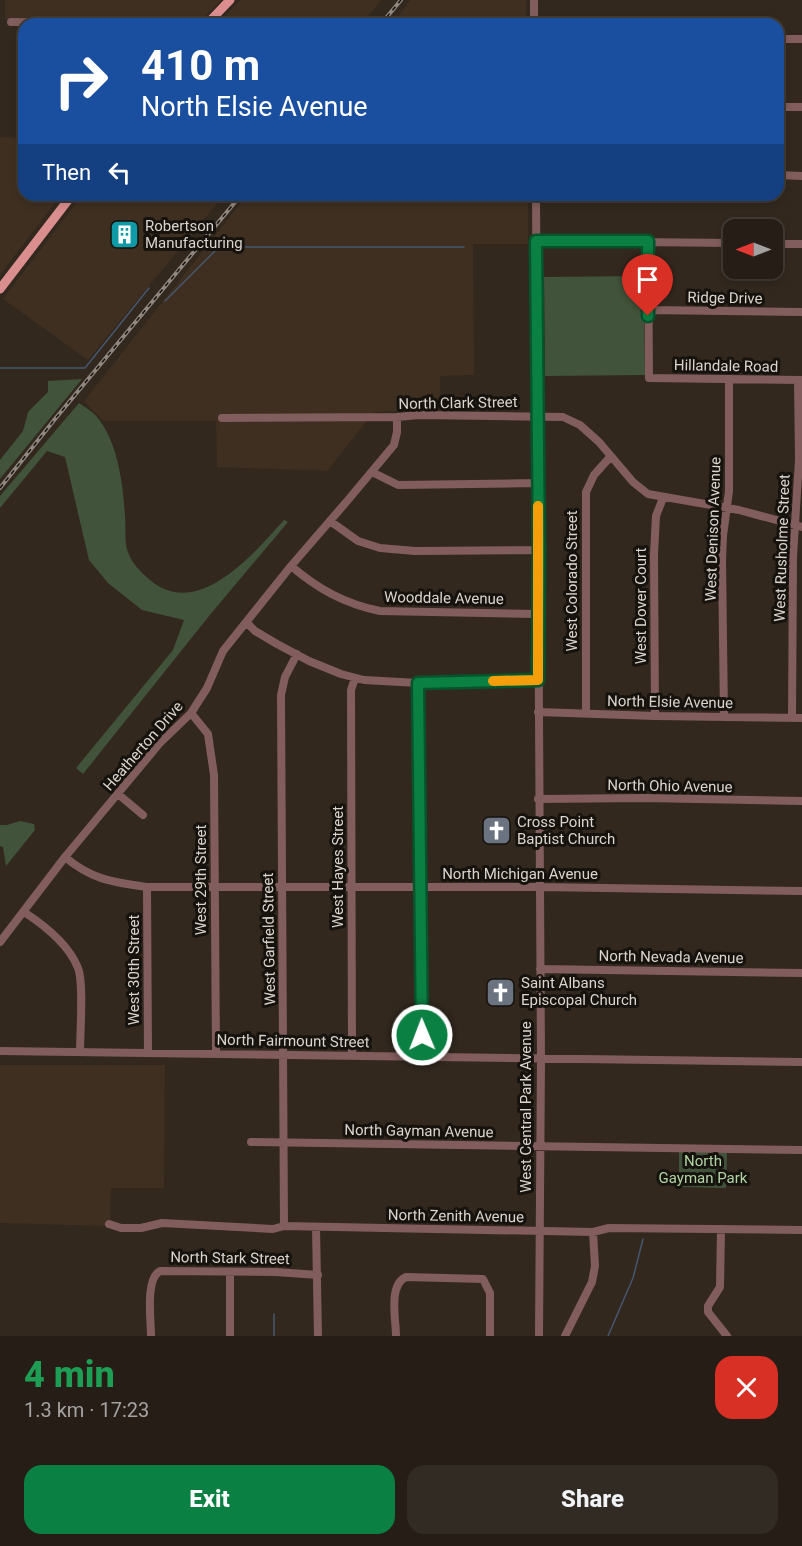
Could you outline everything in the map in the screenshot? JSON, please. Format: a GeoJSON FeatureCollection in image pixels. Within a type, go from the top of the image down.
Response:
{"type":"FeatureCollection","features":[{"type":"Feature","properties":{"kind":"main road"},"geometry":{"type":"LineString","coordinates":[[213,18],[230,0]]}},
{"type":"Feature","properties":{"kind":"main road"},"geometry":{"type":"LineString","coordinates":[[0,289],[67,201]]}},
{"type":"Feature","properties":{"kind":"street"},"geometry":{"type":"LineString","coordinates":[[534,0],[534,18]]}},
{"type":"Feature","properties":{"kind":"street"},"geometry":{"type":"LineString","coordinates":[[11,21],[18,21]]}},
{"type":"Feature","properties":{"kind":"street"},"geometry":{"type":"LineString","coordinates":[[784,39],[802,39]]}},
{"type":"Feature","properties":{"kind":"street"},"geometry":{"type":"LineString","coordinates":[[784,107],[802,107]]}},
{"type":"Feature","properties":{"kind":"street"},"geometry":{"type":"LineString","coordinates":[[784,175],[802,176]]}},
{"type":"Feature","properties":{"kind":"street","name":"West Central Park Avenue"},"geometry":{"type":"LineString","coordinates":[[536,201],[541,1059],[539,1336]]}},
{"type":"Feature","properties":{"kind":"street"},"geometry":{"type":"LineString","coordinates":[[536,241],[723,243]]}},
{"type":"Feature","properties":{"kind":"street"},"geometry":{"type":"LineString","coordinates":[[648,241],[648,310]]}},
{"type":"Feature","properties":{"kind":"street"},"geometry":{"type":"LineString","coordinates":[[783,244],[802,244]]}},
{"type":"Feature","properties":{"kind":"street","name":"Ridge Drive"},"geometry":{"type":"LineString","coordinates":[[648,310],[802,312]]}},
{"type":"Feature","properties":{"kind":"street","name":"Hillandale Road"},"geometry":{"type":"LineString","coordinates":[[648,310],[649,378],[800,380]]}},
{"type":"Feature","properties":{"kind":"street","name":"West Denison Avenue"},"geometry":{"type":"LineString","coordinates":[[724,717],[722,560],[728,508],[729,379]]}},
{"type":"Feature","properties":{"kind":"street","name":"West Rusholme Street"},"geometry":{"type":"LineString","coordinates":[[792,718],[793,577],[799,526],[800,380]]}},
{"type":"Feature","properties":{"kind":"street","name":"North Clark Street"},"geometry":{"type":"LineString","coordinates":[[222,418],[419,415],[564,417],[580,425],[640,489],[648,494],[728,508],[799,526]]}},
{"type":"Feature","properties":{"kind":"street","name":"Heatherton Drive"},"geometry":{"type":"LineString","coordinates":[[0,942],[65,857],[159,744],[191,713],[207,688],[223,651],[291,566],[394,445],[397,417]]}},
{"type":"Feature","properties":{"kind":"street","name":"West Colorado Street"},"geometry":{"type":"LineString","coordinates":[[586,713],[586,492],[594,475],[611,456]]}},
{"type":"Feature","properties":{"kind":"street"},"geometry":{"type":"LineString","coordinates":[[372,472],[399,485],[537,483]]}},
{"type":"Feature","properties":{"kind":"street","name":"West Dover Court"},"geometry":{"type":"LineString","coordinates":[[655,716],[654,554],[656,516],[663,498]]}},
{"type":"Feature","properties":{"kind":"street"},"geometry":{"type":"LineString","coordinates":[[330,521],[358,541],[380,548],[415,551],[539,550]]}},
{"type":"Feature","properties":{"kind":"street","name":"Wooddale Avenue"},"geometry":{"type":"LineString","coordinates":[[291,566],[306,579],[335,597],[360,607],[380,611],[537,614]]}},
{"type":"Feature","properties":{"kind":"street"},"geometry":{"type":"LineString","coordinates":[[246,622],[255,631],[297,654],[355,678],[393,683],[538,680]]}},
{"type":"Feature","properties":{"kind":"street","name":"West Garfield Street"},"geometry":{"type":"LineString","coordinates":[[284,1226],[281,695],[285,677],[297,654]]}},
{"type":"Feature","properties":{"kind":"street","name":"West Hayes Street"},"geometry":{"type":"LineString","coordinates":[[352,1056],[351,690],[355,678]]}},
{"type":"Feature","properties":{"kind":"street"},"geometry":{"type":"LineString","coordinates":[[418,683],[422,1056]]}},
{"type":"Feature","properties":{"kind":"street","name":"North Elsie Avenue"},"geometry":{"type":"LineString","coordinates":[[538,712],[802,718]]}},
{"type":"Feature","properties":{"kind":"street","name":"West 29th Street"},"geometry":{"type":"LineString","coordinates":[[191,713],[208,734],[214,775],[216,1053]]}},
{"type":"Feature","properties":{"kind":"street"},"geometry":{"type":"LineString","coordinates":[[118,794],[143,815]]}},
{"type":"Feature","properties":{"kind":"street","name":"North Ohio Avenue"},"geometry":{"type":"LineString","coordinates":[[538,799],[644,798],[802,801]]}},
{"type":"Feature","properties":{"kind":"street","name":"North Michigan Avenue"},"geometry":{"type":"LineString","coordinates":[[65,857],[81,871],[93,876],[147,887],[540,887],[802,891]]}},
{"type":"Feature","properties":{"kind":"street","name":"West 30th Street"},"geometry":{"type":"LineString","coordinates":[[147,887],[148,1053]]}},
{"type":"Feature","properties":{"kind":"street"},"geometry":{"type":"LineString","coordinates":[[24,912],[38,921],[68,951],[79,969],[80,1051]]}},
{"type":"Feature","properties":{"kind":"street","name":"North Nevada Avenue"},"geometry":{"type":"LineString","coordinates":[[540,969],[802,973]]}},
{"type":"Feature","properties":{"kind":"street","name":"North Fairmount Street"},"geometry":{"type":"LineString","coordinates":[[0,1051],[802,1062]]}},
{"type":"Feature","properties":{"kind":"street","name":"North Gayman Avenue"},"geometry":{"type":"LineString","coordinates":[[251,1142],[802,1150]]}},
{"type":"Feature","properties":{"kind":"street","name":"North Zenith Avenue"},"geometry":{"type":"LineString","coordinates":[[110,1224],[121,1228],[141,1228],[162,1223],[273,1228],[284,1226],[593,1232],[609,1228],[802,1230]]}},
{"type":"Feature","properties":{"kind":"street"},"geometry":{"type":"LineString","coordinates":[[316,1227],[318,1336]]}},
{"type":"Feature","properties":{"kind":"street"},"geometry":{"type":"LineString","coordinates":[[721,1229],[720,1287],[708,1306],[708,1312],[727,1336]]}},
{"type":"Feature","properties":{"kind":"street"},"geometry":{"type":"LineString","coordinates":[[565,1336],[592,1282],[595,1266],[593,1232]]}},
{"type":"Feature","properties":{"kind":"street","name":"North Stark Street"},"geometry":{"type":"LineString","coordinates":[[151,1336],[150,1284],[154,1274],[160,1271],[276,1272],[318,1275]]}},
{"type":"Feature","properties":{"kind":"street"},"geometry":{"type":"LineString","coordinates":[[230,1272],[230,1336]]}},
{"type":"Feature","properties":{"kind":"street"},"geometry":{"type":"LineString","coordinates":[[396,1336],[396,1286],[406,1276],[481,1277],[486,1282],[489,1292],[490,1336]]}},
{"type":"Feature","properties":{"kind":"shaded area"},"geometry":{"type":"Polygon","coordinates":[[[5,0],[221,0],[203,18],[5,19],[5,0]]]}},
{"type":"Feature","properties":{"kind":"shaded area"},"geometry":{"type":"Polygon","coordinates":[[[241,0],[381,0],[367,18],[223,18],[241,0]]]}},
{"type":"Feature","properties":{"kind":"shaded area"},"geometry":{"type":"Polygon","coordinates":[[[410,0],[526,0],[526,18],[398,18],[410,0]]]}},
{"type":"Feature","properties":{"kind":"shaded area"},"geometry":{"type":"Polygon","coordinates":[[[0,137],[18,138],[18,201],[56,201],[0,275],[0,137]]]}},
{"type":"Feature","properties":{"kind":"shaded area"},"geometry":{"type":"Polygon","coordinates":[[[77,201],[219,201],[88,360],[3,299],[77,201]]]}},
{"type":"Feature","properties":{"kind":"shaded area"},"geometry":{"type":"Polygon","coordinates":[[[242,201],[528,201],[528,244],[473,244],[474,375],[440,376],[440,409],[374,412],[327,471],[217,467],[216,421],[103,421],[84,401],[242,201]]]}},
{"type":"Feature","properties":{"kind":"shaded area"},"geometry":{"type":"Polygon","coordinates":[[[0,1065],[165,1065],[164,1188],[111,1188],[110,1220],[104,1226],[0,1223],[0,1065]]]}},
{"type":"Feature","properties":{"kind":"green space"},"geometry":{"type":"Polygon","coordinates":[[[643,276],[645,375],[545,376],[544,277],[643,276]]]}},
{"type":"Feature","properties":{"kind":"green space"},"geometry":{"type":"Polygon","coordinates":[[[82,379],[0,479],[0,460],[23,431],[28,412],[48,392],[48,381],[82,379]]]}},
{"type":"Feature","properties":{"kind":"green space"},"geometry":{"type":"Polygon","coordinates":[[[79,403],[97,417],[115,451],[123,491],[126,544],[130,556],[137,568],[150,580],[168,591],[187,593],[206,588],[224,578],[257,549],[284,520],[288,522],[209,616],[83,774],[76,768],[173,650],[184,620],[142,610],[108,583],[89,560],[65,457],[47,451],[0,508],[0,496],[79,403]]]}},
{"type":"Feature","properties":{"kind":"green space"},"geometry":{"type":"Polygon","coordinates":[[[20,821],[34,824],[35,830],[6,866],[3,847],[0,846],[0,825],[20,821]]]}},
{"type":"Feature","properties":{"kind":"green space","name":"North Gayman Park"},"geometry":{"type":"Polygon","coordinates":[[[679,1151],[727,1153],[726,1188],[679,1187],[679,1151]]]}},
{"type":"Feature","properties":{"kind":"waterway"},"geometry":{"type":"LineString","coordinates":[[165,301],[219,247],[464,247]]}},
{"type":"Feature","properties":{"kind":"waterway"},"geometry":{"type":"LineString","coordinates":[[0,368],[85,368],[149,288]]}},
{"type":"Feature","properties":{"kind":"waterway"},"geometry":{"type":"LineString","coordinates":[[608,1336],[633,1278],[643,1239]]}},
{"type":"Feature","properties":{"kind":"waterway"},"geometry":{"type":"LineString","coordinates":[[274,1314],[274,1336]]}},
{"type":"Feature","properties":{"kind":"railway"},"geometry":{"type":"LineString","coordinates":[[386,18],[401,0]]}},
{"type":"Feature","properties":{"kind":"railway"},"geometry":{"type":"LineString","coordinates":[[0,488],[236,201]]}},
{"type":"Feature","properties":{"kind":"slow traffic"},"geometry":{"type":"LineString","coordinates":[[493,681],[538,680],[538,506]]}},
{"type":"Feature","properties":{"kind":"place","name":"Robertson Manufacturing"},"geometry":{"type":"Point","coordinates":[124,235]}},
{"type":"Feature","properties":{"kind":"place","name":"Cross Point Baptist Church"},"geometry":{"type":"Point","coordinates":[496,831]}},
{"type":"Feature","properties":{"kind":"place","name":"Saint Albans Episcopal Church"},"geometry":{"type":"Point","coordinates":[500,992]}},
{"type":"Feature","properties":{"kind":"route"},"geometry":{"type":"LineString","coordinates":[[422,1035],[418,683],[538,680],[536,241],[648,241],[648,316]]}}]}
